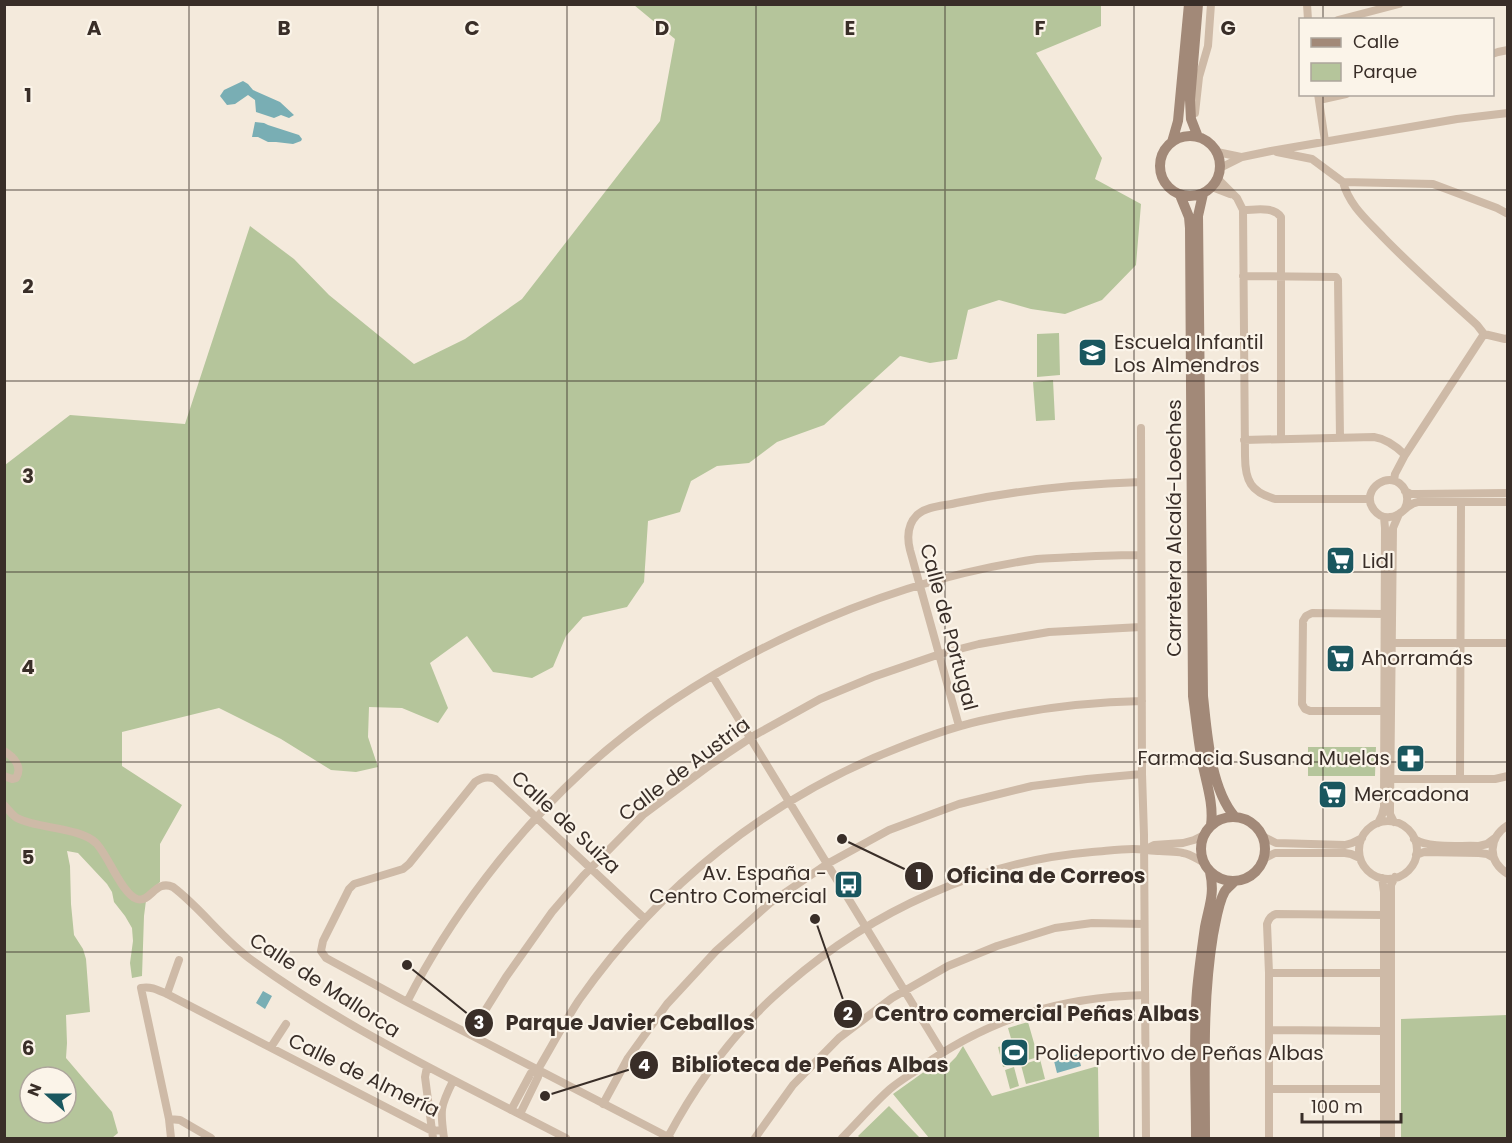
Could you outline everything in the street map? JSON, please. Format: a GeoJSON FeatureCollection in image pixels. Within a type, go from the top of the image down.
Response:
{"type":"FeatureCollection","features":[{"type":"Feature","properties":{"kind":"main road"},"geometry":{"type":"LineString","coordinates":[[1172,142],[1185,137],[1198,137],[1212,146],[1216,152],[1220,161],[1217,178],[1203,194],[1180,195],[1167,186],[1160,171],[1162,155],[1172,142],[1178,121],[1189,4]]}},
{"type":"Feature","properties":{"kind":"main road"},"geometry":{"type":"LineString","coordinates":[[1198,4],[1190,100],[1191,119],[1198,137]]}},
{"type":"Feature","properties":{"kind":"main road","name":"Carretera Alcalá-Loeches"},"geometry":{"type":"LineString","coordinates":[[1203,194],[1198,216],[1203,696],[1211,756],[1224,801],[1235,817]]}},
{"type":"Feature","properties":{"kind":"main road","name":"Carretera Alcalá-Loeches"},"geometry":{"type":"LineString","coordinates":[[1180,195],[1189,217],[1190,228],[1193,696],[1212,818],[1207,830]]}},
{"type":"Feature","properties":{"kind":"main road"},"geometry":{"type":"LineString","coordinates":[[1235,817],[1243,818],[1258,828],[1265,844],[1263,860],[1258,868],[1252,875],[1235,881],[1218,878],[1210,872],[1203,862],[1201,844],[1207,830],[1218,820],[1235,817]]}},
{"type":"Feature","properties":{"kind":"main road"},"geometry":{"type":"LineString","coordinates":[[1196,1138],[1195,1026],[1201,954],[1212,896],[1213,885],[1210,872]]}},
{"type":"Feature","properties":{"kind":"main road"},"geometry":{"type":"LineString","coordinates":[[1205,1138],[1205,1027],[1210,956],[1221,899],[1235,881]]}},
{"type":"Feature","properties":{"kind":"street"},"geometry":{"type":"LineString","coordinates":[[1194,126],[1199,77],[1208,46],[1211,4]]}},
{"type":"Feature","properties":{"kind":"street"},"geometry":{"type":"LineString","coordinates":[[1346,18],[1399,4]]}},
{"type":"Feature","properties":{"kind":"street"},"geometry":{"type":"LineString","coordinates":[[1318,97],[1324,141]]}},
{"type":"Feature","properties":{"kind":"street"},"geometry":{"type":"LineString","coordinates":[[1216,152],[1242,157],[1457,119],[1508,113]]}},
{"type":"Feature","properties":{"kind":"street"},"geometry":{"type":"LineString","coordinates":[[1271,151],[1312,159],[1343,182],[1433,184],[1508,214]]}},
{"type":"Feature","properties":{"kind":"street"},"geometry":{"type":"LineString","coordinates":[[1242,157],[1217,178],[1237,198],[1243,210],[1245,471],[1256,490],[1264,496],[1275,499],[1370,499]]}},
{"type":"Feature","properties":{"kind":"street"},"geometry":{"type":"LineString","coordinates":[[1343,182],[1354,207],[1412,268],[1477,325],[1484,334],[1508,338]]}},
{"type":"Feature","properties":{"kind":"street"},"geometry":{"type":"LineString","coordinates":[[1243,210],[1272,210],[1281,217],[1281,439]]}},
{"type":"Feature","properties":{"kind":"street"},"geometry":{"type":"LineString","coordinates":[[1244,276],[1336,277],[1338,280],[1340,438]]}},
{"type":"Feature","properties":{"kind":"street"},"geometry":{"type":"LineString","coordinates":[[1394,480],[1405,455],[1484,334]]}},
{"type":"Feature","properties":{"kind":"street"},"geometry":{"type":"LineString","coordinates":[[1141,428],[1146,1138]]}},
{"type":"Feature","properties":{"kind":"street"},"geometry":{"type":"LineString","coordinates":[[1244,440],[1378,438],[1394,445],[1405,455]]}},
{"type":"Feature","properties":{"kind":"street"},"geometry":{"type":"LineString","coordinates":[[1399,514],[1389,518],[1376,513],[1371,506],[1372,489],[1385,480],[1394,480],[1402,485],[1407,494],[1405,508]]}},
{"type":"Feature","properties":{"kind":"street","name":"Calle de Portugal"},"geometry":{"type":"LineString","coordinates":[[959,726],[910,550],[908,535],[912,521],[917,515],[930,508],[1021,491],[1061,486],[1141,482]]}},
{"type":"Feature","properties":{"kind":"street"},"geometry":{"type":"LineString","coordinates":[[1405,491],[1411,494],[1508,493]]}},
{"type":"Feature","properties":{"kind":"street"},"geometry":{"type":"LineString","coordinates":[[1394,822],[1390,814],[1393,528],[1399,514],[1411,503],[1418,501],[1508,502]]}},
{"type":"Feature","properties":{"kind":"street"},"geometry":{"type":"LineString","coordinates":[[1460,778],[1461,502]]}},
{"type":"Feature","properties":{"kind":"street"},"geometry":{"type":"LineString","coordinates":[[1378,823],[1384,807],[1384,517]]}},
{"type":"Feature","properties":{"kind":"street"},"geometry":{"type":"LineString","coordinates":[[407,1002],[449,928],[511,847],[537,818],[616,742],[713,677],[784,637],[853,608],[934,581],[986,568],[1039,559],[1141,555]]}},
{"type":"Feature","properties":{"kind":"street"},"geometry":{"type":"LineString","coordinates":[[1384,711],[1310,711],[1302,704],[1306,616],[1312,613],[1385,614]]}},
{"type":"Feature","properties":{"kind":"street","name":"Calle de Austria"},"geometry":{"type":"LineString","coordinates":[[472,1035],[506,977],[532,940],[552,912],[591,868],[644,814],[749,738],[820,699],[940,654],[979,644],[1049,632],[1142,627]]}},
{"type":"Feature","properties":{"kind":"street"},"geometry":{"type":"LineString","coordinates":[[1392,643],[1508,643]]}},
{"type":"Feature","properties":{"kind":"street"},"geometry":{"type":"LineString","coordinates":[[713,677],[942,1052]]}},
{"type":"Feature","properties":{"kind":"street"},"geometry":{"type":"LineString","coordinates":[[520,1114],[538,1077],[538,1071],[559,1033],[579,1000],[622,944],[687,877],[743,832],[788,802],[871,758],[959,726],[1065,706],[1142,701]]}},
{"type":"Feature","properties":{"kind":"street"},"geometry":{"type":"LineString","coordinates":[[4,751],[17,763],[19,772],[16,778],[4,776]]}},
{"type":"Feature","properties":{"kind":"street"},"geometry":{"type":"LineString","coordinates":[[603,1104],[628,1058],[666,1005],[716,951],[770,903],[827,864],[889,830],[959,804],[1032,786],[1142,774]]}},
{"type":"Feature","properties":{"kind":"street"},"geometry":{"type":"LineString","coordinates":[[1391,779],[1495,779],[1508,776]]}},
{"type":"Feature","properties":{"kind":"street","name":"Calle de Suiza"},"geometry":{"type":"LineString","coordinates":[[645,919],[495,779],[490,777],[480,778],[475,782],[403,869],[354,884],[349,889],[322,941],[321,951],[326,958],[407,1002],[669,1138]]}},
{"type":"Feature","properties":{"kind":"street","name":"Calle de Mallorca"},"geometry":{"type":"LineString","coordinates":[[4,805],[18,818],[75,833],[93,841],[102,850],[128,892],[136,898],[146,897],[160,886],[173,887],[238,950],[344,1021],[453,1081],[566,1138]]}},
{"type":"Feature","properties":{"kind":"street"},"geometry":{"type":"LineString","coordinates":[[1394,822],[1410,831],[1416,847],[1416,855],[1413,863],[1402,874],[1395,878],[1382,878],[1368,871],[1360,858],[1359,851],[1366,831],[1378,823],[1394,822]]}},
{"type":"Feature","properties":{"kind":"street"},"geometry":{"type":"LineString","coordinates":[[1508,825],[1500,831],[1493,844],[1494,858],[1498,867],[1508,874]]}},
{"type":"Feature","properties":{"kind":"street"},"geometry":{"type":"LineString","coordinates":[[1144,850],[1154,845],[1194,840],[1207,830]]}},
{"type":"Feature","properties":{"kind":"street"},"geometry":{"type":"LineString","coordinates":[[1262,836],[1276,843],[1326,845],[1345,845],[1362,838]]}},
{"type":"Feature","properties":{"kind":"street"},"geometry":{"type":"LineString","coordinates":[[1414,839],[1430,845],[1479,846],[1495,838]]}},
{"type":"Feature","properties":{"kind":"street"},"geometry":{"type":"LineString","coordinates":[[669,1138],[692,1096],[758,1011],[804,970],[844,940],[902,908],[952,885],[1041,859],[1130,849],[1182,853],[1203,862]]}},
{"type":"Feature","properties":{"kind":"street"},"geometry":{"type":"LineString","coordinates":[[1416,855],[1424,852],[1479,853],[1494,858]]}},
{"type":"Feature","properties":{"kind":"street"},"geometry":{"type":"LineString","coordinates":[[1263,860],[1275,853],[1345,853],[1360,858]]}},
{"type":"Feature","properties":{"kind":"street"},"geometry":{"type":"LineString","coordinates":[[1382,878],[1384,884],[1384,1138]]}},
{"type":"Feature","properties":{"kind":"street"},"geometry":{"type":"LineString","coordinates":[[1391,1138],[1391,885],[1395,878]]}},
{"type":"Feature","properties":{"kind":"street"},"geometry":{"type":"LineString","coordinates":[[1269,1138],[1268,924],[1271,916],[1276,914],[1384,915]]}},
{"type":"Feature","properties":{"kind":"street"},"geometry":{"type":"LineString","coordinates":[[755,1138],[793,1085],[839,1038],[905,991],[958,962],[997,946],[1055,928],[1092,923],[1144,924]]}},
{"type":"Feature","properties":{"kind":"street"},"geometry":{"type":"LineString","coordinates":[[167,994],[179,960]]}},
{"type":"Feature","properties":{"kind":"street"},"geometry":{"type":"LineString","coordinates":[[1269,973],[1384,973]]}},
{"type":"Feature","properties":{"kind":"street","name":"Calle de Almería"},"geometry":{"type":"LineString","coordinates":[[169,1119],[141,987],[167,994],[433,1135],[443,1134]]}},
{"type":"Feature","properties":{"kind":"street"},"geometry":{"type":"LineString","coordinates":[[842,1138],[890,1089],[942,1052],[978,1032],[1028,1012],[1082,1000],[1114,995],[1145,995]]}},
{"type":"Feature","properties":{"kind":"street","name":"Calle de Almería"},"geometry":{"type":"LineString","coordinates":[[270,1047],[286,1023]]}},
{"type":"Feature","properties":{"kind":"street"},"geometry":{"type":"LineString","coordinates":[[1269,1030],[1384,1031]]}},
{"type":"Feature","properties":{"kind":"street"},"geometry":{"type":"LineString","coordinates":[[428,1067],[425,1077],[433,1135]]}},
{"type":"Feature","properties":{"kind":"street"},"geometry":{"type":"LineString","coordinates":[[511,1110],[531,1073],[538,1071]]}},
{"type":"Feature","properties":{"kind":"street"},"geometry":{"type":"LineString","coordinates":[[443,1134],[441,1109],[453,1081]]}},
{"type":"Feature","properties":{"kind":"street"},"geometry":{"type":"LineString","coordinates":[[1269,1089],[1384,1089]]}},
{"type":"Feature","properties":{"kind":"street"},"geometry":{"type":"LineString","coordinates":[[171,1138],[169,1119],[180,1120],[211,1138]]}},
{"type":"Feature","properties":{"kind":"green space"},"geometry":{"type":"Polygon","coordinates":[[[634,5],[1101,5],[1101,26],[1036,53],[1102,158],[1095,179],[1141,204],[1136,265],[1102,300],[1065,314],[1031,309],[999,300],[968,310],[957,359],[930,363],[900,356],[824,425],[777,442],[749,463],[717,466],[691,481],[680,512],[648,521],[644,582],[627,607],[583,617],[566,636],[553,667],[532,678],[493,672],[467,636],[430,663],[448,708],[438,723],[402,708],[369,707],[368,737],[378,767],[356,772],[331,770],[281,739],[219,708],[122,732],[122,766],[182,805],[160,844],[160,882],[147,893],[142,976],[132,978],[130,963],[132,928],[114,902],[112,892],[78,853],[67,851],[74,935],[86,959],[90,1012],[66,1015],[66,1058],[72,1065],[18,1065],[18,1125],[78,1125],[78,1072],[112,1112],[118,1133],[112,1138],[5,1138],[5,465],[70,415],[185,424],[250,226],[294,259],[329,295],[414,364],[465,339],[522,299],[660,121],[675,39],[634,5]]]}},
{"type":"Feature","properties":{"kind":"green space"},"geometry":{"type":"Polygon","coordinates":[[[1059,333],[1060,375],[1037,377],[1037,334],[1059,333]]]}},
{"type":"Feature","properties":{"kind":"green space"},"geometry":{"type":"Polygon","coordinates":[[[1053,380],[1055,420],[1036,421],[1033,382],[1053,380]]]}},
{"type":"Feature","properties":{"kind":"green space"},"geometry":{"type":"Polygon","coordinates":[[[1308,747],[1376,747],[1375,776],[1308,776],[1308,747]]]}},
{"type":"Feature","properties":{"kind":"green space"},"geometry":{"type":"Polygon","coordinates":[[[1507,1015],[1507,1138],[1401,1138],[1401,1019],[1507,1015]]]}},
{"type":"Feature","properties":{"kind":"green space"},"geometry":{"type":"Polygon","coordinates":[[[1028,1022],[1038,1057],[1018,1063],[1008,1028],[1028,1022]]]}},
{"type":"Feature","properties":{"kind":"green space"},"geometry":{"type":"Polygon","coordinates":[[[1007,1045],[1013,1064],[1003,1067],[998,1047],[1007,1045]]]}},
{"type":"Feature","properties":{"kind":"green space"},"geometry":{"type":"Polygon","coordinates":[[[963,1046],[992,1096],[1098,1066],[1099,1138],[929,1138],[893,1094],[928,1069],[941,1068],[949,1064],[963,1046]]]}},
{"type":"Feature","properties":{"kind":"green space"},"geometry":{"type":"Polygon","coordinates":[[[1040,1059],[1045,1079],[1026,1084],[1021,1065],[1040,1059]]]}},
{"type":"Feature","properties":{"kind":"green space"},"geometry":{"type":"Polygon","coordinates":[[[1014,1067],[1019,1086],[1010,1089],[1005,1070],[1014,1067]]]}},
{"type":"Feature","properties":{"kind":"green space"},"geometry":{"type":"Polygon","coordinates":[[[889,1106],[920,1138],[860,1138],[858,1136],[889,1106]]]}},
{"type":"Feature","properties":{"kind":"water"},"geometry":{"type":"Polygon","coordinates":[[[243,81],[253,90],[280,102],[294,115],[289,118],[281,115],[274,118],[256,112],[255,100],[248,95],[235,104],[227,105],[220,96],[224,90],[243,81]]]}},
{"type":"Feature","properties":{"kind":"water"},"geometry":{"type":"Polygon","coordinates":[[[255,122],[299,135],[302,139],[293,144],[268,142],[252,137],[255,122]]]}},
{"type":"Feature","properties":{"kind":"water"},"geometry":{"type":"Polygon","coordinates":[[[263,991],[272,996],[265,1009],[256,1003],[263,991]]]}},
{"type":"Feature","properties":{"kind":"water"},"geometry":{"type":"Polygon","coordinates":[[[1078,1054],[1081,1066],[1057,1073],[1054,1061],[1078,1054]]]}},
{"type":"Feature","properties":{"kind":"place","name":"Escuela Infantil Los Almendros"},"geometry":{"type":"Point","coordinates":[1093,353]}},
{"type":"Feature","properties":{"kind":"place","name":"Lidl"},"geometry":{"type":"Point","coordinates":[1341,561]}},
{"type":"Feature","properties":{"kind":"place","name":"Ahorramás"},"geometry":{"type":"Point","coordinates":[1340,658]}},
{"type":"Feature","properties":{"kind":"place","name":"Farmacia Susana Muelas"},"geometry":{"type":"Point","coordinates":[1411,758]}},
{"type":"Feature","properties":{"kind":"place","name":"Mercadona"},"geometry":{"type":"Point","coordinates":[1333,794]}},
{"type":"Feature","properties":{"kind":"place","name":"Oficina de Correos"},"geometry":{"type":"Point","coordinates":[842,839]}},
{"type":"Feature","properties":{"kind":"place","name":"Av. España - Centro Comercial"},"geometry":{"type":"Point","coordinates":[848,884]}},
{"type":"Feature","properties":{"kind":"place","name":"Centro comercial Peñas Albas"},"geometry":{"type":"Point","coordinates":[815,919]}},
{"type":"Feature","properties":{"kind":"place","name":"Parque Javier Ceballos"},"geometry":{"type":"Point","coordinates":[407,965]}},
{"type":"Feature","properties":{"kind":"place","name":"Polideportivo de Peñas Albas"},"geometry":{"type":"Point","coordinates":[1014,1053]}},
{"type":"Feature","properties":{"kind":"place","name":"Biblioteca de Peñas Albas"},"geometry":{"type":"Point","coordinates":[545,1096]}}]}
